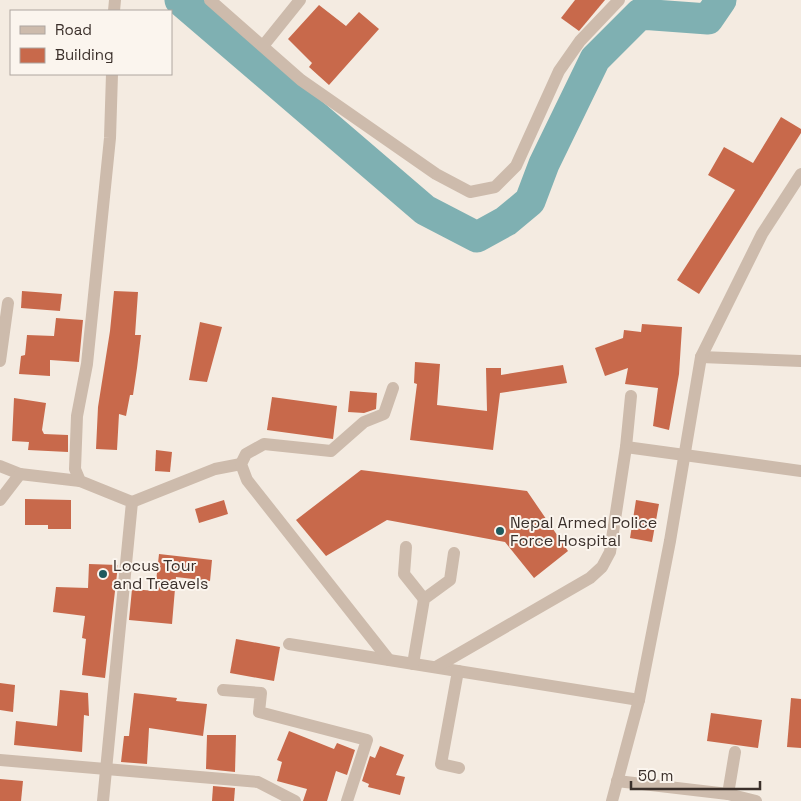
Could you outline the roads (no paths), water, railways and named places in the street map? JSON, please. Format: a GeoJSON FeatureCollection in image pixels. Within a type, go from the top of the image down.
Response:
{"type":"FeatureCollection","features":[{"type":"Feature","properties":{"kind":"street"},"geometry":{"type":"LineString","coordinates":[[210,0],[301,80],[436,174],[470,192],[495,186],[516,166],[559,71],[580,41],[619,0]]}},
{"type":"Feature","properties":{"kind":"street"},"geometry":{"type":"LineString","coordinates":[[263,46],[300,0]]}},
{"type":"Feature","properties":{"kind":"street"},"geometry":{"type":"LineString","coordinates":[[80,481],[75,470],[77,416],[86,364],[109,147],[112,75]]}},
{"type":"Feature","properties":{"kind":"street"},"geometry":{"type":"LineString","coordinates":[[612,801],[639,700],[670,541],[701,357],[762,234],[801,174]]}},
{"type":"Feature","properties":{"kind":"street"},"geometry":{"type":"LineString","coordinates":[[0,361],[8,303]]}},
{"type":"Feature","properties":{"kind":"street"},"geometry":{"type":"LineString","coordinates":[[701,357],[801,361]]}},
{"type":"Feature","properties":{"kind":"street"},"geometry":{"type":"LineString","coordinates":[[389,660],[247,480],[241,464],[246,454],[264,444],[331,451],[364,422],[384,414],[393,388]]}},
{"type":"Feature","properties":{"kind":"street"},"geometry":{"type":"LineString","coordinates":[[436,667],[590,578],[602,567],[610,552],[626,447],[631,396]]}},
{"type":"Feature","properties":{"kind":"street"},"geometry":{"type":"LineString","coordinates":[[626,447],[801,471]]}},
{"type":"Feature","properties":{"kind":"street"},"geometry":{"type":"LineString","coordinates":[[0,456],[3,467],[20,474],[80,481],[132,502],[215,469],[241,464]]}},
{"type":"Feature","properties":{"kind":"street"},"geometry":{"type":"LineString","coordinates":[[0,500],[20,474]]}},
{"type":"Feature","properties":{"kind":"street"},"geometry":{"type":"LineString","coordinates":[[103,801],[132,502]]}},
{"type":"Feature","properties":{"kind":"street"},"geometry":{"type":"LineString","coordinates":[[406,547],[404,574],[424,599]]}},
{"type":"Feature","properties":{"kind":"street"},"geometry":{"type":"LineString","coordinates":[[412,664],[424,599],[450,580],[454,553]]}},
{"type":"Feature","properties":{"kind":"street"},"geometry":{"type":"LineString","coordinates":[[289,644],[639,700]]}},
{"type":"Feature","properties":{"kind":"street"},"geometry":{"type":"LineString","coordinates":[[458,671],[441,764],[458,768]]}},
{"type":"Feature","properties":{"kind":"street"},"geometry":{"type":"LineString","coordinates":[[223,690],[261,693],[259,712],[367,740],[347,801]]}},
{"type":"Feature","properties":{"kind":"street"},"geometry":{"type":"LineString","coordinates":[[728,794],[735,752]]}},
{"type":"Feature","properties":{"kind":"street"},"geometry":{"type":"LineString","coordinates":[[0,760],[258,782],[295,801]]}},
{"type":"Feature","properties":{"kind":"street"},"geometry":{"type":"LineString","coordinates":[[617,781],[728,794],[756,801]]}},
{"type":"Feature","properties":{"kind":"waterway"},"geometry":{"type":"LineString","coordinates":[[180,0],[425,210],[477,237],[506,221],[530,201],[544,164],[595,59],[640,14],[708,19],[721,0]]}},
{"type":"Feature","properties":{"kind":"place","name":"Nepal Armed Police Force Hospital"},"geometry":{"type":"Point","coordinates":[500,531]}},
{"type":"Feature","properties":{"kind":"place","name":"Locus Tour and Treavels"},"geometry":{"type":"Point","coordinates":[103,574]}}]}
